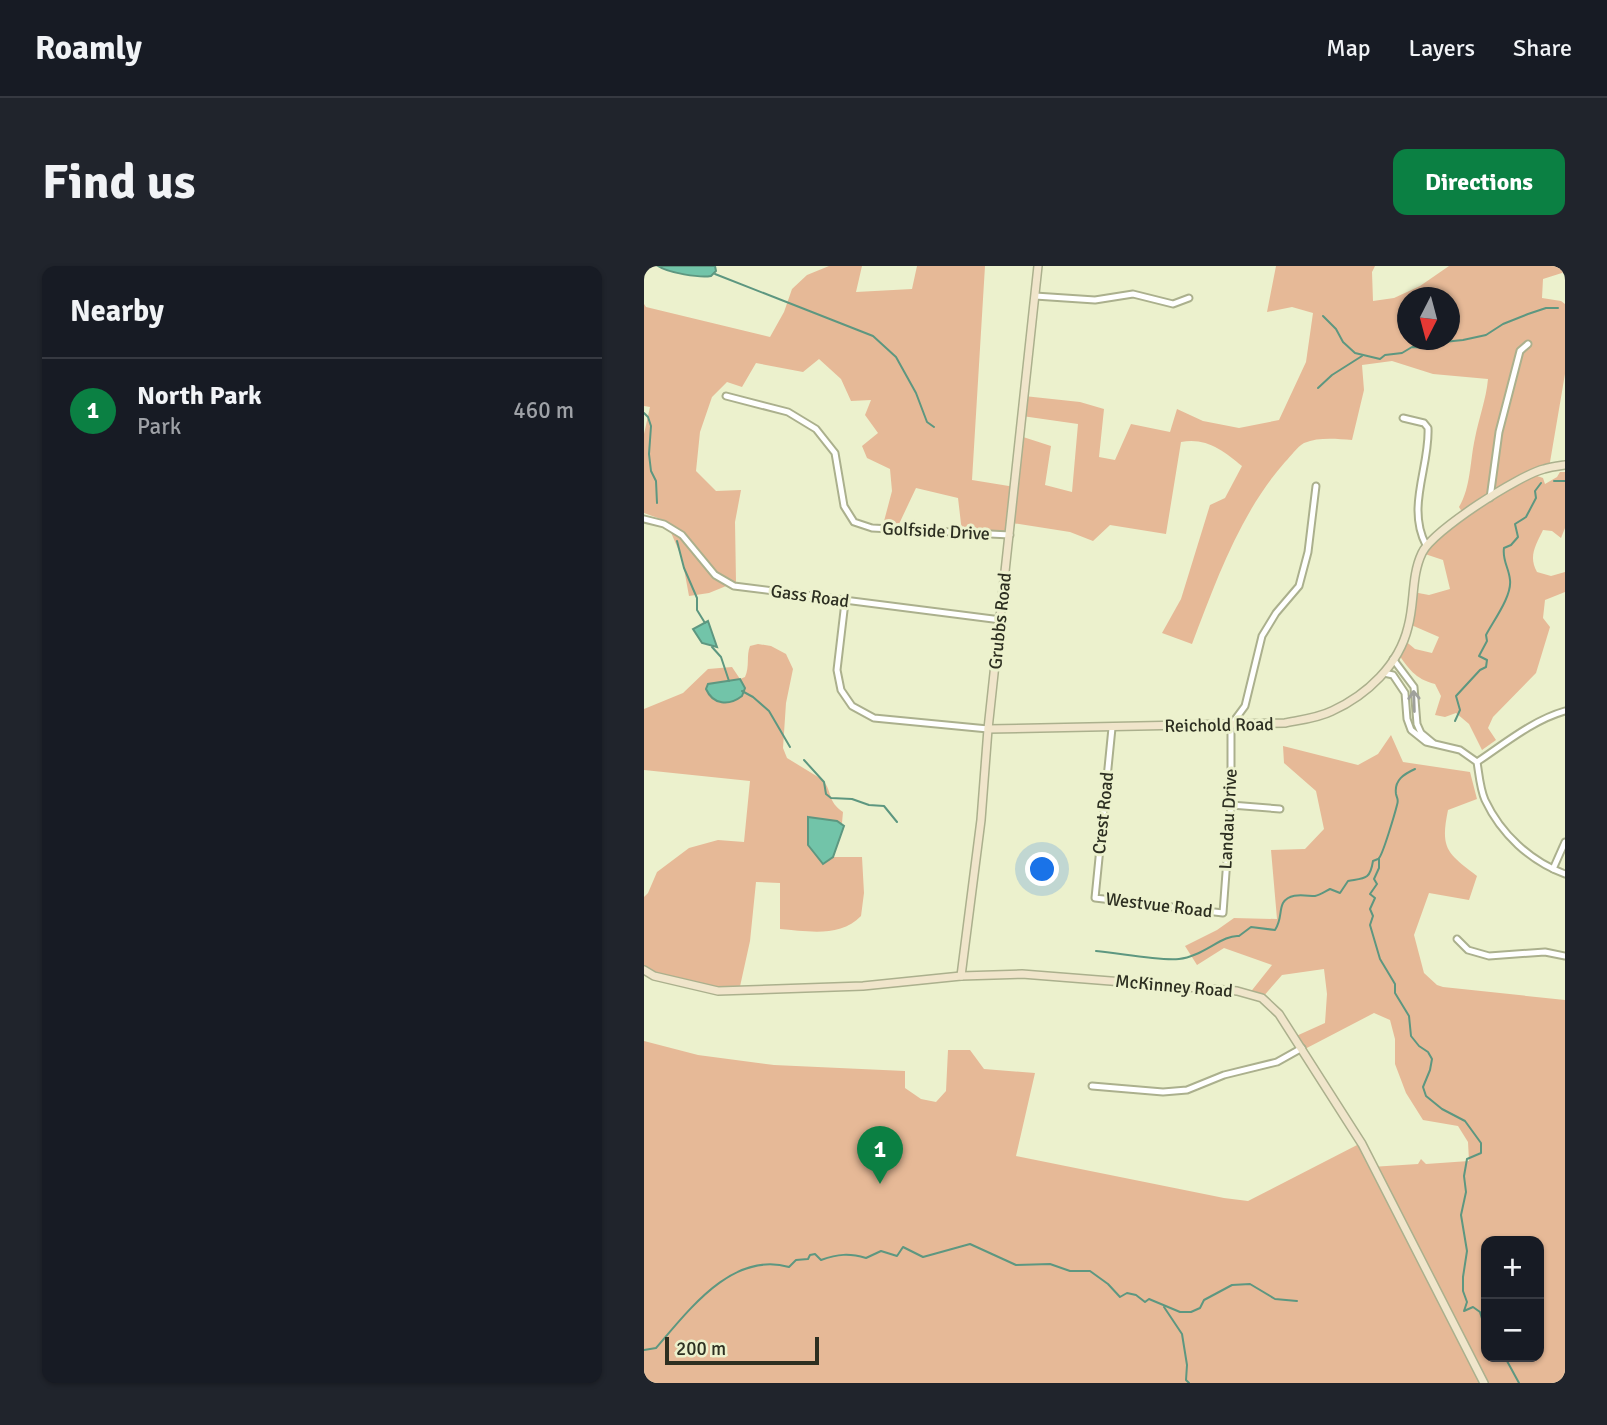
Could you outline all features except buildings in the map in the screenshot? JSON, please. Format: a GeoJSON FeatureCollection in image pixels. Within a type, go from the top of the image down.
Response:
{"type":"FeatureCollection","features":[{"type":"Feature","properties":{"kind":"street","name":"Grubbs Road"},"geometry":{"type":"LineString","coordinates":[[961,975],[978,843],[1038,266]]}},
{"type":"Feature","properties":{"kind":"street"},"geometry":{"type":"LineString","coordinates":[[1035,296],[1095,300],[1133,294],[1173,304],[1189,298]]}},
{"type":"Feature","properties":{"kind":"street"},"geometry":{"type":"LineString","coordinates":[[1490,498],[1499,432],[1520,351],[1528,344]]}},
{"type":"Feature","properties":{"kind":"street","name":"Golfside Drive"},"geometry":{"type":"LineString","coordinates":[[726,397],[788,412],[816,429],[835,453],[844,506],[854,522],[872,528],[1010,535]]}},
{"type":"Feature","properties":{"kind":"street"},"geometry":{"type":"LineString","coordinates":[[1403,418],[1424,423],[1428,428],[1418,515],[1420,533],[1426,545],[1440,532],[1517,481],[1543,469],[1565,465]]}},
{"type":"Feature","properties":{"kind":"street"},"geometry":{"type":"LineString","coordinates":[[1231,725],[1245,706],[1262,636],[1276,613],[1299,586],[1308,552],[1316,486]]}},
{"type":"Feature","properties":{"kind":"street","name":"Gass Road"},"geometry":{"type":"LineString","coordinates":[[644,519],[664,524],[682,535],[715,575],[734,586],[1001,620]]}},
{"type":"Feature","properties":{"kind":"street","name":"Reichold Road"},"geometry":{"type":"LineString","coordinates":[[845,602],[836,670],[841,690],[852,706],[874,718],[988,729],[1285,723],[1331,712],[1368,690],[1384,673],[1408,627],[1416,571],[1426,545]]}},
{"type":"Feature","properties":{"kind":"street"},"geometry":{"type":"LineString","coordinates":[[1393,658],[1413,687],[1417,724],[1421,733],[1433,743]]}},
{"type":"Feature","properties":{"kind":"street"},"geometry":{"type":"LineString","coordinates":[[1384,673],[1393,675],[1401,684],[1411,730],[1426,742],[1460,750],[1477,762],[1485,799],[1502,829],[1524,851],[1553,870],[1565,874]]}},
{"type":"Feature","properties":{"kind":"street"},"geometry":{"type":"LineString","coordinates":[[1477,762],[1529,728],[1565,711]]}},
{"type":"Feature","properties":{"kind":"street","name":"Landau Drive"},"geometry":{"type":"LineString","coordinates":[[1223,913],[1231,805],[1231,725]]}},
{"type":"Feature","properties":{"kind":"street","name":"Crest Road"},"geometry":{"type":"LineString","coordinates":[[1095,898],[1112,728]]}},
{"type":"Feature","properties":{"kind":"street"},"geometry":{"type":"LineString","coordinates":[[1231,805],[1280,809]]}},
{"type":"Feature","properties":{"kind":"street"},"geometry":{"type":"LineString","coordinates":[[1553,870],[1565,842]]}},
{"type":"Feature","properties":{"kind":"street","name":"Westvue Road"},"geometry":{"type":"LineString","coordinates":[[1095,898],[1223,913]]}},
{"type":"Feature","properties":{"kind":"street"},"geometry":{"type":"LineString","coordinates":[[1457,939],[1468,950],[1489,956],[1545,952],[1565,956]]}},
{"type":"Feature","properties":{"kind":"street","name":"McKinney Road"},"geometry":{"type":"LineString","coordinates":[[644,970],[654,976],[718,991],[863,986],[961,975],[1022,974],[1237,991],[1262,998],[1279,1014],[1362,1144],[1484,1383]]}},
{"type":"Feature","properties":{"kind":"street"},"geometry":{"type":"LineString","coordinates":[[1092,1086],[1179,1091],[1277,1062],[1301,1048]]}},
{"type":"Feature","properties":{"kind":"shaded area"},"geometry":{"type":"Polygon","coordinates":[[[658,266],[715,266],[716,271],[711,276],[699,276],[676,273],[658,266]]]}},
{"type":"Feature","properties":{"kind":"shaded area"},"geometry":{"type":"Polygon","coordinates":[[[829,266],[862,266],[856,292],[912,289],[917,266],[985,266],[972,480],[1015,487],[1020,436],[1051,446],[1045,485],[1072,492],[1078,424],[1022,416],[1024,396],[1080,402],[1104,409],[1099,457],[1115,460],[1131,424],[1170,432],[1177,409],[1203,421],[1239,428],[1279,420],[1306,362],[1313,313],[1292,307],[1267,312],[1276,266],[1375,266],[1372,272],[1373,301],[1397,297],[1397,350],[1460,350],[1460,287],[1418,287],[1449,266],[1565,266],[1565,272],[1543,279],[1542,298],[1565,304],[1565,374],[1549,468],[1536,472],[1545,484],[1560,472],[1565,472],[1565,528],[1561,538],[1552,531],[1543,530],[1533,561],[1537,572],[1551,576],[1565,572],[1565,592],[1545,600],[1543,618],[1550,627],[1536,673],[1493,717],[1488,728],[1496,740],[1482,750],[1469,724],[1456,713],[1445,717],[1435,715],[1441,696],[1435,684],[1417,676],[1397,652],[1403,639],[1415,649],[1432,653],[1439,637],[1409,624],[1413,592],[1429,595],[1450,589],[1443,560],[1422,553],[1464,515],[1459,507],[1468,482],[1488,379],[1433,374],[1392,361],[1362,365],[1364,390],[1352,440],[1322,439],[1304,443],[1269,482],[1231,548],[1192,644],[1162,633],[1181,599],[1210,505],[1225,498],[1242,466],[1228,455],[1207,443],[1181,442],[1166,534],[1110,525],[1093,541],[1070,532],[1012,523],[1010,535],[962,532],[958,498],[916,488],[899,524],[883,525],[892,491],[890,469],[867,458],[862,446],[878,433],[865,415],[871,400],[851,401],[841,379],[819,359],[803,372],[756,363],[742,387],[727,382],[712,397],[700,432],[696,471],[716,491],[741,490],[735,522],[736,582],[709,593],[689,596],[682,558],[666,521],[644,513],[644,434],[650,407],[644,406],[644,304],[646,307],[770,337],[784,312],[792,289],[807,275],[829,266]]]}},
{"type":"Feature","properties":{"kind":"shaded area"},"geometry":{"type":"Polygon","coordinates":[[[708,621],[717,647],[702,643],[693,629],[708,621]]]}},
{"type":"Feature","properties":{"kind":"shaded area"},"geometry":{"type":"Polygon","coordinates":[[[750,646],[771,646],[786,654],[793,669],[786,703],[783,748],[787,758],[823,780],[832,800],[843,812],[842,823],[808,818],[808,845],[823,864],[833,857],[862,857],[864,893],[861,916],[843,928],[823,932],[780,929],[780,883],[756,882],[750,941],[739,991],[718,991],[644,970],[644,897],[657,872],[689,848],[718,840],[744,842],[750,781],[644,770],[644,709],[683,693],[708,669],[732,667],[740,679],[745,677],[750,646]]]}},
{"type":"Feature","properties":{"kind":"shaded area"},"geometry":{"type":"Polygon","coordinates":[[[740,679],[745,688],[742,696],[732,701],[717,701],[706,689],[708,684],[740,679]]]}},
{"type":"Feature","properties":{"kind":"shaded area"},"geometry":{"type":"Polygon","coordinates":[[[1391,735],[1403,762],[1470,772],[1477,799],[1448,810],[1445,834],[1448,849],[1477,876],[1469,900],[1429,893],[1414,935],[1424,973],[1443,987],[1565,1000],[1565,1383],[644,1383],[644,1041],[698,1055],[774,1065],[905,1071],[905,1088],[921,1099],[936,1102],[946,1091],[948,1050],[970,1050],[984,1069],[1035,1073],[1016,1156],[1224,1198],[1248,1201],[1359,1144],[1371,1167],[1418,1164],[1421,1159],[1426,1164],[1469,1161],[1468,1142],[1458,1126],[1423,1120],[1406,1093],[1395,1064],[1395,1039],[1390,1020],[1374,1013],[1303,1050],[1294,1037],[1325,1023],[1327,994],[1324,969],[1282,975],[1262,998],[1249,994],[1272,965],[1224,948],[1197,965],[1185,946],[1234,918],[1277,919],[1271,850],[1305,849],[1324,829],[1316,791],[1284,763],[1283,746],[1358,765],[1378,754],[1391,735]]]}},
{"type":"Feature","properties":{"kind":"shaded area"},"geometry":{"type":"Polygon","coordinates":[[[808,817],[837,821],[844,826],[833,857],[823,864],[808,845],[808,817]]]}},
{"type":"Feature","properties":{"kind":"waterway"},"geometry":{"type":"LineString","coordinates":[[715,274],[873,336],[896,357],[916,393],[927,422],[934,427]]}},
{"type":"Feature","properties":{"kind":"waterway"},"geometry":{"type":"LineString","coordinates":[[1323,316],[1355,353],[1380,359],[1385,355],[1402,353],[1412,347],[1427,348],[1434,343],[1486,335],[1503,324],[1528,314],[1546,308],[1558,308]]}},
{"type":"Feature","properties":{"kind":"waterway"},"geometry":{"type":"LineString","coordinates":[[1318,388],[1332,375],[1362,356]]}},
{"type":"Feature","properties":{"kind":"waterway"},"geometry":{"type":"LineString","coordinates":[[644,413],[651,426],[649,454],[651,471],[656,481],[657,503]]}},
{"type":"Feature","properties":{"kind":"waterway"},"geometry":{"type":"LineString","coordinates":[[1554,481],[1565,481]]}},
{"type":"Feature","properties":{"kind":"waterway"},"geometry":{"type":"LineString","coordinates":[[1455,721],[1460,710],[1456,696],[1486,667],[1487,660],[1479,656],[1487,641],[1486,635],[1502,608],[1510,586],[1504,548],[1518,537],[1515,524],[1526,517],[1536,498],[1535,491],[1541,483]]}},
{"type":"Feature","properties":{"kind":"waterway"},"geometry":{"type":"LineString","coordinates":[[677,541],[684,568],[697,598],[697,610],[705,623]]}},
{"type":"Feature","properties":{"kind":"waterway"},"geometry":{"type":"LineString","coordinates":[[712,647],[721,657],[729,681]]}},
{"type":"Feature","properties":{"kind":"waterway"},"geometry":{"type":"LineString","coordinates":[[742,691],[769,711],[790,747]]}},
{"type":"Feature","properties":{"kind":"waterway"},"geometry":{"type":"LineString","coordinates":[[804,760],[824,782],[826,794],[831,798],[852,799],[869,805],[884,806],[897,822]]}},
{"type":"Feature","properties":{"kind":"waterway"},"geometry":{"type":"LineString","coordinates":[[1415,769],[1398,781],[1398,803],[1379,858],[1379,868],[1374,879],[1377,884],[1370,894],[1375,898],[1370,909],[1373,916],[1370,925],[1380,959],[1409,1016],[1411,1036],[1432,1059],[1423,1087],[1426,1096],[1442,1109],[1465,1121],[1481,1143],[1481,1153],[1467,1159],[1464,1176],[1466,1192],[1461,1215],[1467,1251],[1463,1277],[1463,1291],[1467,1302],[1464,1311],[1473,1307],[1481,1315]]}},
{"type":"Feature","properties":{"kind":"waterway"},"geometry":{"type":"LineString","coordinates":[[1096,951],[1179,959],[1196,954],[1226,938],[1239,936],[1251,927],[1275,930],[1283,903],[1290,897],[1315,896],[1330,889],[1340,893],[1348,881],[1368,875],[1373,861],[1378,859]]}},
{"type":"Feature","properties":{"kind":"waterway"},"geometry":{"type":"LineString","coordinates":[[644,1350],[656,1348],[714,1287],[749,1268],[768,1264],[789,1267],[796,1260],[808,1259],[815,1254],[821,1260],[844,1255],[866,1258],[881,1251],[897,1256],[903,1247],[923,1257],[970,1244],[1016,1265],[1050,1264],[1070,1271],[1090,1271],[1120,1297],[1127,1293],[1136,1295],[1145,1302],[1149,1299],[1180,1312],[1191,1312],[1200,1308],[1204,1300],[1232,1285],[1250,1284],[1275,1299],[1297,1301]]}},
{"type":"Feature","properties":{"kind":"waterway"},"geometry":{"type":"LineString","coordinates":[[1164,1307],[1182,1334],[1187,1365],[1186,1380],[1189,1383]]}},
{"type":"Feature","properties":{"kind":"waterway"},"geometry":{"type":"LineString","coordinates":[[1508,1362],[1519,1383]]}},
{"type":"Feature","properties":{"kind":"place","name":"North Park"},"geometry":{"type":"Point","coordinates":[880,1184]}}]}
